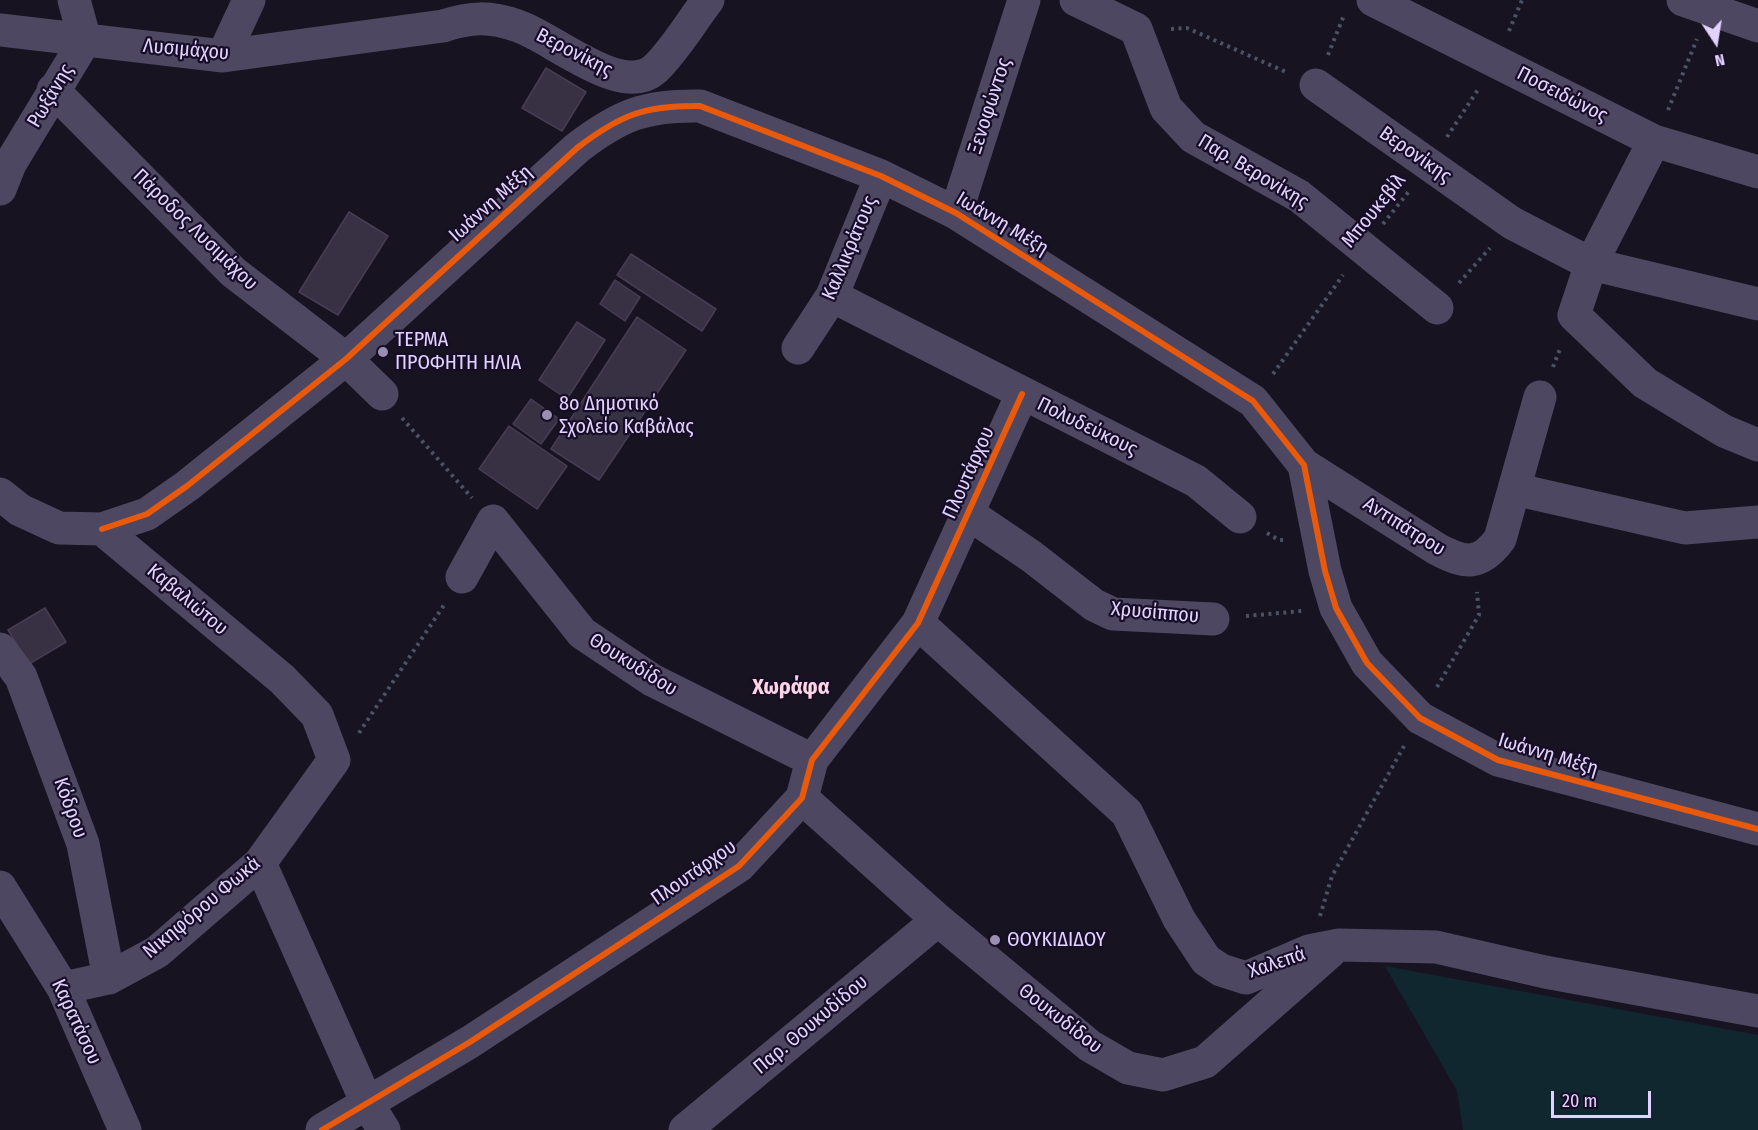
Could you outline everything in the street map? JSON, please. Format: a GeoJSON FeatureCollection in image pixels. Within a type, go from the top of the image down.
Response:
{"type":"FeatureCollection","features":[{"type":"Feature","properties":{"kind":"street"},"geometry":{"type":"LineString","coordinates":[[74,0],[85,40]]}},
{"type":"Feature","properties":{"kind":"street"},"geometry":{"type":"LineString","coordinates":[[223,56],[249,0]]}},
{"type":"Feature","properties":{"kind":"street"},"geometry":{"type":"LineString","coordinates":[[443,26],[464,0]]}},
{"type":"Feature","properties":{"kind":"street","name":"Βερονίκης"},"geometry":{"type":"LineString","coordinates":[[443,26],[470,17],[520,26],[612,76],[632,77],[654,70],[708,0]]}},
{"type":"Feature","properties":{"kind":"street","name":"Ξενοφώντος"},"geometry":{"type":"LineString","coordinates":[[956,213],[1024,0]]}},
{"type":"Feature","properties":{"kind":"street"},"geometry":{"type":"LineString","coordinates":[[1077,0],[1136,29]]}},
{"type":"Feature","properties":{"kind":"street","name":"Ποσειδώνος"},"geometry":{"type":"LineString","coordinates":[[1359,5],[1496,61],[1654,141],[1758,172]]}},
{"type":"Feature","properties":{"kind":"street"},"geometry":{"type":"LineString","coordinates":[[1696,5],[1758,26]]}},
{"type":"Feature","properties":{"kind":"street","name":"Λυσιμάχου"},"geometry":{"type":"LineString","coordinates":[[0,30],[223,56],[443,26]]}},
{"type":"Feature","properties":{"kind":"street","name":"Παρ. Βερονίκης"},"geometry":{"type":"LineString","coordinates":[[1136,29],[1166,108],[1193,138],[1299,196],[1437,308]]}},
{"type":"Feature","properties":{"kind":"street","name":"Ρωξάνης"},"geometry":{"type":"LineString","coordinates":[[3,170],[85,40]]}},
{"type":"Feature","properties":{"kind":"street","name":"Βερονίκης"},"geometry":{"type":"LineString","coordinates":[[1316,85],[1512,224],[1591,264],[1758,304]]}},
{"type":"Feature","properties":{"kind":"street","name":"Πάροδος Λυσιμάχου"},"geometry":{"type":"LineString","coordinates":[[53,90],[233,272],[346,359]]}},
{"type":"Feature","properties":{"kind":"street","name":"Ιωάννη Μέξη"},"geometry":{"type":"LineString","coordinates":[[102,529],[147,514],[179,492],[346,359],[577,148],[609,124],[639,112],[669,106],[700,106],[881,176],[956,213],[1253,401],[1304,465],[1325,572],[1336,608],[1367,663],[1420,718],[1498,760],[1758,830]]}},
{"type":"Feature","properties":{"kind":"street"},"geometry":{"type":"LineString","coordinates":[[1654,141],[1591,264],[1574,315],[1645,383],[1724,431],[1758,445]]}},
{"type":"Feature","properties":{"kind":"street","name":"Καλλικράτους"},"geometry":{"type":"LineString","coordinates":[[798,348],[832,296],[881,176]]}},
{"type":"Feature","properties":{"kind":"street","name":"Πολυδεύκους"},"geometry":{"type":"LineString","coordinates":[[832,296],[1196,481],[1240,518]]}},
{"type":"Feature","properties":{"kind":"street"},"geometry":{"type":"LineString","coordinates":[[346,359],[382,394]]}},
{"type":"Feature","properties":{"kind":"street","name":"Πλουτάρχου"},"geometry":{"type":"LineString","coordinates":[[322,1130],[376,1117],[470,1042],[739,866],[802,798],[812,760],[918,623],[1022,394]]}},
{"type":"Feature","properties":{"kind":"street"},"geometry":{"type":"LineString","coordinates":[[1475,561],[1490,552],[1500,539],[1540,397]]}},
{"type":"Feature","properties":{"kind":"street","name":"Αντιπάτρου"},"geometry":{"type":"LineString","coordinates":[[1304,465],[1437,549],[1455,559],[1475,561]]}},
{"type":"Feature","properties":{"kind":"street"},"geometry":{"type":"LineString","coordinates":[[1514,489],[1685,528],[1758,522]]}},
{"type":"Feature","properties":{"kind":"street"},"geometry":{"type":"LineString","coordinates":[[0,494],[20,510],[59,528],[102,529]]}},
{"type":"Feature","properties":{"kind":"street","name":"Χρυσίππου"},"geometry":{"type":"LineString","coordinates":[[969,514],[1031,556],[1094,605],[1113,614],[1213,618]]}},
{"type":"Feature","properties":{"kind":"street"},"geometry":{"type":"LineString","coordinates":[[462,577],[493,521]]}},
{"type":"Feature","properties":{"kind":"street","name":"Θουκυδίδου"},"geometry":{"type":"LineString","coordinates":[[493,521],[582,633],[652,680],[812,760]]}},
{"type":"Feature","properties":{"kind":"street","name":"Καβαλιώτου"},"geometry":{"type":"LineString","coordinates":[[102,529],[282,679],[317,716],[334,760]]}},
{"type":"Feature","properties":{"kind":"street","name":"Χαλεπά"},"geometry":{"type":"LineString","coordinates":[[918,623],[1127,813],[1179,919],[1206,960],[1221,970],[1246,978],[1324,948],[1436,947],[1545,972],[1758,1011]]}},
{"type":"Feature","properties":{"kind":"street","name":"Κόδρου"},"geometry":{"type":"LineString","coordinates":[[0,649],[21,677],[83,844],[109,978]]}},
{"type":"Feature","properties":{"kind":"street","name":"Νικηφόρου Φωκά"},"geometry":{"type":"LineString","coordinates":[[63,988],[109,978],[157,952],[260,863],[334,760]]}},
{"type":"Feature","properties":{"kind":"street","name":"Θουκυδίδου"},"geometry":{"type":"LineString","coordinates":[[802,798],[938,920],[1090,1046],[1128,1068],[1163,1075],[1205,1062],[1324,948]]}},
{"type":"Feature","properties":{"kind":"street"},"geometry":{"type":"LineString","coordinates":[[260,863],[376,1117]]}},
{"type":"Feature","properties":{"kind":"street","name":"Καρατάσου"},"geometry":{"type":"LineString","coordinates":[[0,887],[63,988],[125,1130]]}},
{"type":"Feature","properties":{"kind":"street","name":"Παρ. Θουκυδίδου"},"geometry":{"type":"LineString","coordinates":[[685,1130],[938,920]]}},
{"type":"Feature","properties":{"kind":"path"},"geometry":{"type":"LineString","coordinates":[[1136,29],[1187,28],[1316,85],[1359,5]]}},
{"type":"Feature","properties":{"kind":"path"},"geometry":{"type":"LineString","coordinates":[[1654,141],[1696,5]]}},
{"type":"Feature","properties":{"kind":"path"},"geometry":{"type":"LineString","coordinates":[[1437,308],[1512,224]]}},
{"type":"Feature","properties":{"kind":"path"},"geometry":{"type":"LineString","coordinates":[[1540,397],[1574,315]]}},
{"type":"Feature","properties":{"kind":"path"},"geometry":{"type":"LineString","coordinates":[[382,394],[493,521]]}},
{"type":"Feature","properties":{"kind":"path"},"geometry":{"type":"LineString","coordinates":[[1240,518],[1279,540],[1320,538]]}},
{"type":"Feature","properties":{"kind":"path"},"geometry":{"type":"LineString","coordinates":[[1324,948],[1332,876],[1479,615],[1475,561]]}},
{"type":"Feature","properties":{"kind":"path"},"geometry":{"type":"LineString","coordinates":[[334,760],[352,744],[462,577]]}},
{"type":"Feature","properties":{"kind":"shaded area"},"geometry":{"type":"Polygon","coordinates":[[[1385,966],[1758,1035],[1758,1130],[1463,1130],[1457,1091],[1385,966]]]}},
{"type":"Feature","properties":{"kind":"building"},"geometry":{"type":"Polygon","coordinates":[[[546,68],[586,92],[562,131],[522,108],[546,68]]]}},
{"type":"Feature","properties":{"kind":"building"},"geometry":{"type":"Polygon","coordinates":[[[349,212],[388,236],[338,315],[299,292],[349,212]]]}},
{"type":"Feature","properties":{"kind":"building"},"geometry":{"type":"Polygon","coordinates":[[[631,254],[716,309],[702,331],[617,275],[631,254]]]}},
{"type":"Feature","properties":{"kind":"building"},"geometry":{"type":"Polygon","coordinates":[[[615,280],[640,297],[625,321],[600,304],[615,280]]]}},
{"type":"Feature","properties":{"kind":"building"},"geometry":{"type":"Polygon","coordinates":[[[637,317],[686,350],[599,480],[551,449],[637,317]]]}},
{"type":"Feature","properties":{"kind":"building"},"geometry":{"type":"Polygon","coordinates":[[[577,322],[605,340],[567,399],[539,380],[577,322]]]}},
{"type":"Feature","properties":{"kind":"building"},"geometry":{"type":"Polygon","coordinates":[[[531,399],[559,419],[541,444],[513,424],[531,399]]]}},
{"type":"Feature","properties":{"kind":"building"},"geometry":{"type":"Polygon","coordinates":[[[509,426],[567,466],[537,509],[479,469],[509,426]]]}},
{"type":"Feature","properties":{"kind":"building"},"geometry":{"type":"Polygon","coordinates":[[[45,608],[66,642],[29,664],[8,630],[45,608]]]}},
{"type":"Feature","properties":{"kind":"cycle path"},"geometry":{"type":"LineString","coordinates":[[102,529],[147,514],[187,486],[346,359],[577,148],[592,137],[634,114],[664,108],[700,106],[881,176],[956,213],[1253,401],[1304,465],[1325,571],[1336,608],[1367,663],[1420,718],[1498,760],[1758,829]]}},
{"type":"Feature","properties":{"kind":"cycle path"},"geometry":{"type":"LineString","coordinates":[[322,1130],[470,1042],[739,866],[802,798],[812,760],[918,623],[1022,394]]}},
{"type":"Feature","properties":{"kind":"place","name":"ΤΕΡΜΑ ΠΡΟΦΗΤΗ ΗΛΙΑ"},"geometry":{"type":"Point","coordinates":[383,352]}},
{"type":"Feature","properties":{"kind":"place","name":"8ο Δημοτικό Σχολείο Καβάλας"},"geometry":{"type":"Point","coordinates":[547,415]}},
{"type":"Feature","properties":{"kind":"place","name":"ΘΟΥΚΙΔΙΔΟΥ"},"geometry":{"type":"Point","coordinates":[995,940]}},
{"type":"Feature","properties":{"kind":"district","name":"Χωράφα"},"geometry":{"type":"Point","coordinates":[791,688]}}]}
